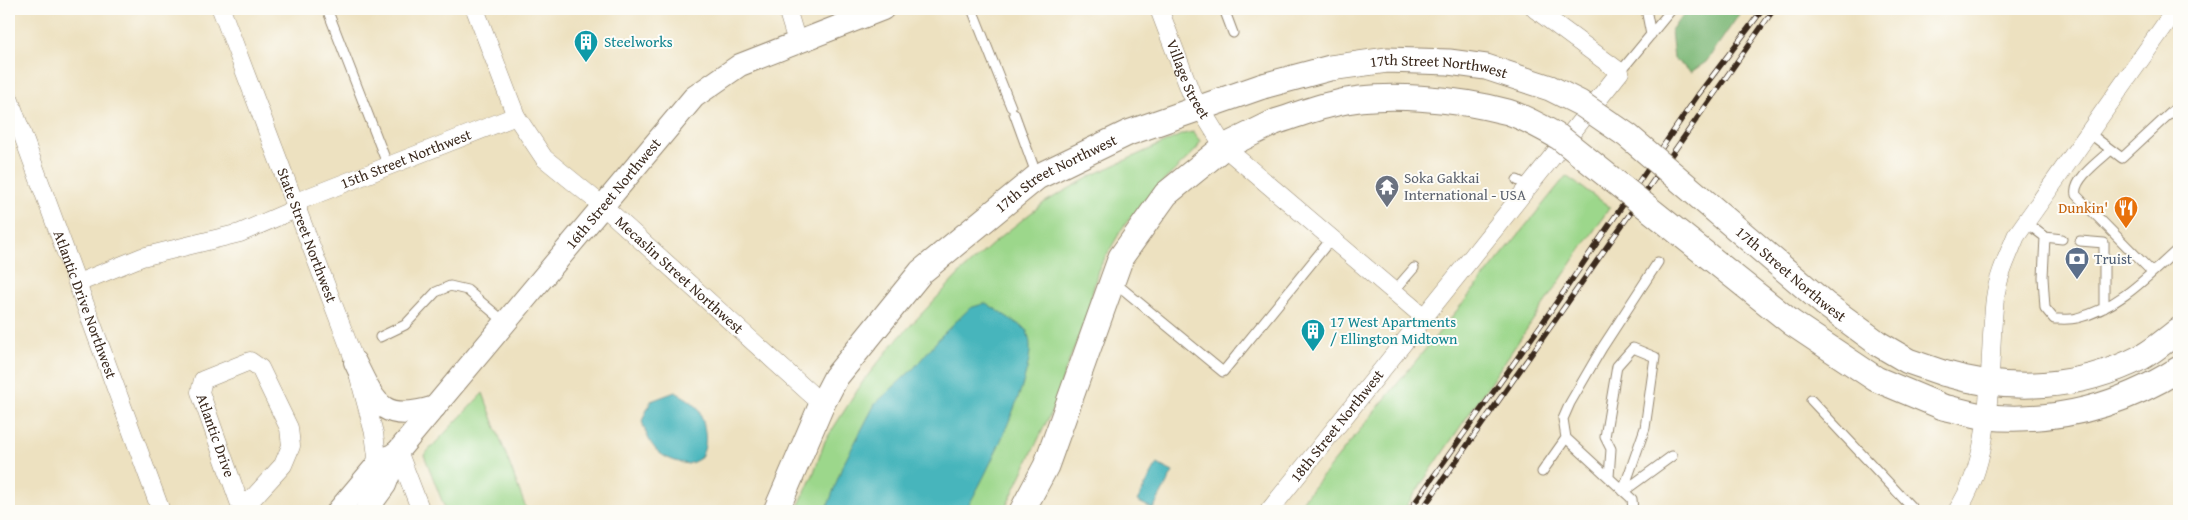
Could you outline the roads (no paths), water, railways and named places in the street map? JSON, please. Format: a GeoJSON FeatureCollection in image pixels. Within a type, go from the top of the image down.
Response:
{"type":"FeatureCollection","features":[{"type":"Feature","properties":{"kind":"main road","name":"17th Street Northwest"},"geometry":{"type":"LineString","coordinates":[[776,511],[822,404],[836,377],[921,272],[1037,177],[1128,133],[1263,86],[1330,68],[1387,60],[1449,62],[1486,67],[1550,88],[1580,103],[1628,136],[1825,304],[1871,338],[1908,361],[1966,379],[2027,386],[2074,382],[2108,372],[2144,356],[2179,330]]}},
{"type":"Feature","properties":{"kind":"main road","name":"17th Street Northwest"},"geometry":{"type":"LineString","coordinates":[[1022,511],[1046,466],[1121,257],[1166,194],[1224,147],[1275,122],[1334,103],[1386,97],[1457,102],[1508,113],[1524,119],[1559,137],[1792,323],[1876,379],[1943,407],[1985,417],[2049,417],[2083,411],[2114,402],[2151,386],[2179,369]]}},
{"type":"Feature","properties":{"kind":"street","name":"State Street Northwest"},"geometry":{"type":"LineString","coordinates":[[221,9],[355,362],[374,433],[377,456],[375,467]]}},
{"type":"Feature","properties":{"kind":"street","name":"Mecaslin Street Northwest"},"geometry":{"type":"LineString","coordinates":[[475,9],[516,116],[544,158],[604,206],[822,404]]}},
{"type":"Feature","properties":{"kind":"street"},"geometry":{"type":"LineString","coordinates":[[787,9],[797,42]]}},
{"type":"Feature","properties":{"kind":"street","name":"16th Street Northwest"},"geometry":{"type":"LineString","coordinates":[[338,511],[375,467],[398,451],[694,98],[740,65],[883,9]]}},
{"type":"Feature","properties":{"kind":"street","name":"Village Street"},"geometry":{"type":"LineString","coordinates":[[1159,9],[1191,93],[1224,147],[1425,318]]}},
{"type":"Feature","properties":{"kind":"street"},"geometry":{"type":"LineString","coordinates":[[1535,9],[1620,72]]}},
{"type":"Feature","properties":{"kind":"street"},"geometry":{"type":"LineString","coordinates":[[1957,511],[1978,466],[1990,382],[1996,296],[2004,264],[2016,236],[2175,18]]}},
{"type":"Feature","properties":{"kind":"street","name":"18th Street Northwest"},"geometry":{"type":"LineString","coordinates":[[1269,511],[1425,318],[1523,183],[1620,72]]}},
{"type":"Feature","properties":{"kind":"street","name":"Atlantic Drive Northwest"},"geometry":{"type":"LineString","coordinates":[[9,98],[161,511]]}},
{"type":"Feature","properties":{"kind":"street","name":"15th Street Northwest"},"geometry":{"type":"LineString","coordinates":[[78,283],[142,257],[240,234],[297,205],[388,166],[516,116]]}},
{"type":"Feature","properties":{"kind":"street","name":"Atlantic Drive"},"geometry":{"type":"LineString","coordinates":[[250,361],[260,368],[289,428],[292,446],[283,465],[241,510],[200,392],[203,380],[250,361]]}},
{"type":"Feature","properties":{"kind":"street"},"geometry":{"type":"LineString","coordinates":[[355,362],[371,394],[382,407],[399,414],[435,408]]}},
{"type":"Feature","properties":{"kind":"street"},"geometry":{"type":"LineString","coordinates":[[398,451],[421,511]]}},
{"type":"Feature","properties":{"kind":"street","name":"16th Street Northwest"},"geometry":{"type":"LineString","coordinates":[[366,511],[385,485],[398,451]]}},
{"type":"Feature","properties":{"kind":"lane"},"geometry":{"type":"LineString","coordinates":[[327,9],[388,166]]}},
{"type":"Feature","properties":{"kind":"lane"},"geometry":{"type":"LineString","coordinates":[[972,9],[1013,110],[1037,177]]}},
{"type":"Feature","properties":{"kind":"lane"},"geometry":{"type":"LineString","coordinates":[[1224,9],[1233,34]]}},
{"type":"Feature","properties":{"kind":"lane"},"geometry":{"type":"LineString","coordinates":[[1646,9],[1651,36]]}},
{"type":"Feature","properties":{"kind":"lane"},"geometry":{"type":"LineString","coordinates":[[1620,72],[1672,9]]}},
{"type":"Feature","properties":{"kind":"lane"},"geometry":{"type":"LineString","coordinates":[[2090,132],[2122,158],[2179,105]]}},
{"type":"Feature","properties":{"kind":"lane"},"geometry":{"type":"LineString","coordinates":[[2111,150],[2078,181],[2074,189],[2076,195],[2152,272]]}},
{"type":"Feature","properties":{"kind":"lane"},"geometry":{"type":"LineString","coordinates":[[2026,222],[2045,237],[2062,238]]}},
{"type":"Feature","properties":{"kind":"lane"},"geometry":{"type":"LineString","coordinates":[[2045,237],[2042,277],[2045,308],[2054,320],[2077,318],[2117,302],[2130,293],[2179,248]]}},
{"type":"Feature","properties":{"kind":"lane"},"geometry":{"type":"LineString","coordinates":[[1113,281],[1223,372],[1332,238]]}},
{"type":"Feature","properties":{"kind":"lane"},"geometry":{"type":"LineString","coordinates":[[2080,240],[2104,243],[2104,308]]}},
{"type":"Feature","properties":{"kind":"lane"},"geometry":{"type":"LineString","coordinates":[[1633,511],[1632,499],[1566,438],[1563,419],[1570,403],[1602,348],[1658,262]]}},
{"type":"Feature","properties":{"kind":"lane"},"geometry":{"type":"LineString","coordinates":[[1394,291],[1414,268]]}},
{"type":"Feature","properties":{"kind":"lane"},"geometry":{"type":"LineString","coordinates":[[380,337],[405,326],[436,292],[450,286],[467,290],[506,323]]}},
{"type":"Feature","properties":{"kind":"lane"},"geometry":{"type":"LineString","coordinates":[[1609,477],[1612,448],[1605,437],[1616,366],[1633,348],[1655,358],[1645,428],[1623,491]]}},
{"type":"Feature","properties":{"kind":"lane"},"geometry":{"type":"LineString","coordinates":[[1811,400],[1916,511]]}},
{"type":"Feature","properties":{"kind":"lane"},"geometry":{"type":"LineString","coordinates":[[1542,472],[1566,438]]}},
{"type":"Feature","properties":{"kind":"lane"},"geometry":{"type":"LineString","coordinates":[[1623,491],[1672,456]]}},
{"type":"Feature","properties":{"kind":"water"},"geometry":{"type":"Polygon","coordinates":[[[986,303],[1027,330],[1030,343],[1029,360],[1024,381],[1006,429],[984,477],[965,511],[826,511],[842,467],[875,404],[914,368],[942,335],[970,308],[986,303]]]}},
{"type":"Feature","properties":{"kind":"water"},"geometry":{"type":"Polygon","coordinates":[[[675,392],[696,406],[701,414],[704,427],[705,441],[702,454],[699,459],[688,464],[663,456],[653,446],[642,421],[651,401],[675,392]]]}},
{"type":"Feature","properties":{"kind":"water"},"geometry":{"type":"Polygon","coordinates":[[[1157,464],[1173,472],[1153,509],[1137,501],[1157,464]]]}},
{"type":"Feature","properties":{"kind":"railway"},"geometry":{"type":"LineString","coordinates":[[1409,511],[1543,322],[1698,95],[1763,9]]}},
{"type":"Feature","properties":{"kind":"railway"},"geometry":{"type":"LineString","coordinates":[[1421,511],[1774,9]]}},
{"type":"Feature","properties":{"kind":"place","name":"Steelworks"},"geometry":{"type":"Point","coordinates":[586,63]}},
{"type":"Feature","properties":{"kind":"place","name":"Soka Gakkai International - USA"},"geometry":{"type":"Point","coordinates":[1387,208]}},
{"type":"Feature","properties":{"kind":"place","name":"Dunkin'"},"geometry":{"type":"Point","coordinates":[2126,229]}},
{"type":"Feature","properties":{"kind":"place","name":"Truist"},"geometry":{"type":"Point","coordinates":[2077,280]}},
{"type":"Feature","properties":{"kind":"place","name":"17 West Apartments / Ellington Midtown"},"geometry":{"type":"Point","coordinates":[1313,352]}}]}
